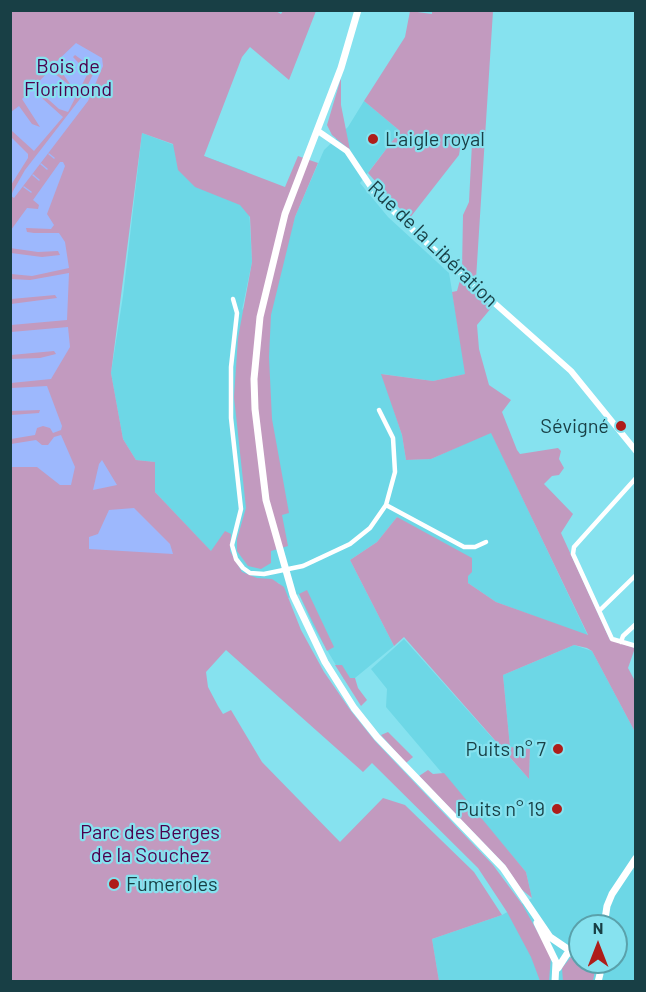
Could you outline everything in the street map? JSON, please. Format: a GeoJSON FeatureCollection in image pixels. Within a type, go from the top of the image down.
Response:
{"type":"FeatureCollection","features":[{"type":"Feature","properties":{"kind":"main road"},"geometry":{"type":"LineString","coordinates":[[358,10],[353,31],[318,131],[275,244],[256,348],[255,409],[260,468],[266,500],[285,571],[314,639],[354,708],[417,781],[503,868],[535,917],[555,942],[568,947]]}},
{"type":"Feature","properties":{"kind":"main road"},"geometry":{"type":"LineString","coordinates":[[605,914],[612,894],[636,858]]}},
{"type":"Feature","properties":{"kind":"main road"},"geometry":{"type":"LineString","coordinates":[[535,917],[557,976]]}},
{"type":"Feature","properties":{"kind":"main road"},"geometry":{"type":"LineString","coordinates":[[557,976],[563,958],[568,956]]}},
{"type":"Feature","properties":{"kind":"street","name":"Rue de la Libération"},"geometry":{"type":"LineString","coordinates":[[318,131],[346,152],[375,192],[420,237],[571,371],[636,451]]}},
{"type":"Feature","properties":{"kind":"street"},"geometry":{"type":"LineString","coordinates":[[233,299],[237,313],[231,367],[231,418],[241,509],[234,535],[233,551],[243,568],[250,573],[273,574],[303,567],[359,539],[386,505],[393,487],[396,457],[393,438],[379,410]]}},
{"type":"Feature","properties":{"kind":"street"},"geometry":{"type":"LineString","coordinates":[[636,478],[573,550],[612,639],[636,646]]}},
{"type":"Feature","properties":{"kind":"street"},"geometry":{"type":"LineString","coordinates":[[386,505],[464,547],[476,547],[486,542]]}},
{"type":"Feature","properties":{"kind":"street"},"geometry":{"type":"LineString","coordinates":[[599,611],[636,575]]}},
{"type":"Feature","properties":{"kind":"street"},"geometry":{"type":"LineString","coordinates":[[621,642],[623,636],[636,624]]}},
{"type":"Feature","properties":{"kind":"street"},"geometry":{"type":"LineString","coordinates":[[599,978],[606,981]]}},
{"type":"Feature","properties":{"kind":"shaded area"},"geometry":{"type":"Polygon","coordinates":[[[76,43],[102,58],[103,66],[88,101],[14,198],[11,196],[25,170],[83,95],[94,72],[93,68],[75,55],[73,57],[88,73],[68,112],[59,109],[40,92],[43,99],[63,117],[34,151],[12,131],[11,112],[19,106],[32,124],[40,127],[22,99],[50,70],[73,88],[55,63],[76,43]]]}},
{"type":"Feature","properties":{"kind":"shaded area"},"geometry":{"type":"Polygon","coordinates":[[[364,101],[400,131],[360,183],[388,217],[449,273],[466,374],[433,381],[382,374],[402,435],[406,460],[431,459],[491,432],[588,636],[496,602],[468,583],[468,576],[397,517],[377,542],[350,560],[394,646],[355,678],[344,679],[313,626],[299,594],[288,598],[279,583],[250,577],[221,562],[155,492],[155,462],[136,460],[123,439],[111,373],[123,296],[142,133],[247,172],[252,262],[242,310],[283,257],[295,217],[324,150],[348,127],[364,101]]]}},
{"type":"Feature","properties":{"kind":"shaded area"},"geometry":{"type":"Polygon","coordinates":[[[11,137],[28,154],[28,158],[11,185],[11,137]]]}},
{"type":"Feature","properties":{"kind":"shaded area"},"geometry":{"type":"Polygon","coordinates":[[[60,162],[63,162],[65,166],[47,214],[54,225],[51,229],[26,228],[27,232],[59,233],[65,242],[69,268],[32,276],[11,274],[11,253],[42,257],[60,255],[58,251],[38,252],[10,248],[11,230],[27,208],[38,209],[39,205],[33,200],[60,162]]]}},
{"type":"Feature","properties":{"kind":"shaded area"},"geometry":{"type":"Polygon","coordinates":[[[69,273],[67,320],[11,325],[11,304],[57,298],[55,295],[11,299],[11,279],[30,280],[69,273]]]}},
{"type":"Feature","properties":{"kind":"shaded area"},"geometry":{"type":"Polygon","coordinates":[[[68,327],[70,347],[51,379],[11,383],[11,359],[40,358],[56,354],[54,351],[11,355],[11,332],[68,327]]]}},
{"type":"Feature","properties":{"kind":"shaded area"},"geometry":{"type":"Polygon","coordinates":[[[47,386],[62,426],[61,430],[53,433],[50,428],[43,426],[37,428],[35,435],[11,439],[11,415],[39,413],[40,410],[11,411],[11,388],[47,386]]]}},
{"type":"Feature","properties":{"kind":"shaded area"},"geometry":{"type":"Polygon","coordinates":[[[61,435],[75,467],[71,485],[60,485],[37,467],[11,467],[11,444],[36,440],[42,445],[48,445],[54,437],[61,435]]]}},
{"type":"Feature","properties":{"kind":"shaded area"},"geometry":{"type":"Polygon","coordinates":[[[102,460],[117,485],[93,490],[99,464],[102,460]]]}},
{"type":"Feature","properties":{"kind":"shaded area"},"geometry":{"type":"Polygon","coordinates":[[[134,508],[170,544],[173,554],[89,549],[89,537],[98,534],[109,510],[134,508]]]}},
{"type":"Feature","properties":{"kind":"shaded area"},"geometry":{"type":"Polygon","coordinates":[[[404,639],[529,779],[530,749],[510,747],[503,675],[574,645],[592,651],[635,732],[635,981],[439,981],[432,939],[502,915],[532,898],[526,872],[386,707],[387,689],[371,669],[404,639]]]}},
{"type":"Feature","properties":{"kind":"green space","name":"Parc des Berges de la Souchez"},"geometry":{"type":"Polygon","coordinates":[[[274,10],[281,14],[283,11],[316,11],[289,80],[250,47],[242,57],[204,156],[285,187],[298,156],[318,163],[295,217],[271,315],[269,357],[272,419],[289,513],[282,515],[288,546],[271,551],[271,563],[261,569],[248,566],[237,551],[237,539],[246,508],[234,397],[238,338],[252,262],[250,217],[240,205],[195,187],[178,170],[173,144],[142,133],[111,373],[123,439],[136,460],[155,462],[155,492],[211,551],[225,531],[231,534],[230,551],[242,572],[257,578],[272,579],[284,587],[301,630],[324,672],[351,711],[375,741],[493,865],[522,904],[551,956],[549,981],[540,981],[531,957],[507,912],[478,868],[372,763],[363,772],[226,650],[206,672],[208,687],[218,706],[223,714],[231,710],[262,762],[340,842],[383,798],[405,805],[474,872],[502,915],[432,939],[439,981],[11,981],[11,11],[274,10]]]}},
{"type":"Feature","properties":{"kind":"green space"},"geometry":{"type":"Polygon","coordinates":[[[410,11],[432,14],[432,11],[493,11],[476,279],[462,269],[463,215],[469,202],[472,143],[461,143],[459,155],[409,219],[368,173],[400,131],[364,101],[405,37],[410,11]]]}},
{"type":"Feature","properties":{"kind":"green space"},"geometry":{"type":"Polygon","coordinates":[[[341,78],[341,105],[350,150],[332,135],[327,125],[341,78]]]}},
{"type":"Feature","properties":{"kind":"green space"},"geometry":{"type":"Polygon","coordinates":[[[460,280],[492,307],[477,325],[479,349],[489,385],[511,400],[502,412],[517,450],[520,454],[558,448],[561,451],[559,459],[564,468],[559,475],[552,476],[544,484],[573,514],[561,533],[610,640],[635,648],[628,668],[635,681],[635,732],[592,651],[587,648],[574,645],[503,675],[510,747],[530,749],[529,779],[404,637],[394,646],[350,560],[377,542],[397,517],[472,558],[472,572],[468,576],[468,583],[496,602],[588,635],[491,433],[431,459],[406,460],[402,435],[381,374],[433,381],[465,374],[452,292],[457,291],[460,280]]]}},
{"type":"Feature","properties":{"kind":"green space"},"geometry":{"type":"Polygon","coordinates":[[[307,590],[334,647],[327,651],[299,594],[307,590]]]}},
{"type":"Feature","properties":{"kind":"green space"},"geometry":{"type":"Polygon","coordinates":[[[335,665],[342,665],[350,678],[355,678],[358,688],[367,700],[361,706],[335,665]]]}},
{"type":"Feature","properties":{"kind":"green space"},"geometry":{"type":"Polygon","coordinates":[[[388,732],[413,757],[406,763],[381,735],[388,732]]]}},
{"type":"Feature","properties":{"kind":"green space"},"geometry":{"type":"Polygon","coordinates":[[[428,770],[433,774],[444,773],[526,872],[532,898],[521,889],[505,865],[419,776],[428,770]]]}},
{"type":"Feature","properties":{"kind":"green space"},"geometry":{"type":"Polygon","coordinates":[[[568,961],[568,974],[594,974],[593,981],[563,982],[562,968],[568,961]]]}},
{"type":"Feature","properties":{"kind":"waterway"},"geometry":{"type":"LineString","coordinates":[[49,154],[54,158]]}},
{"type":"Feature","properties":{"kind":"waterway"},"geometry":{"type":"LineString","coordinates":[[41,164],[47,169]]}},
{"type":"Feature","properties":{"kind":"waterway"},"geometry":{"type":"LineString","coordinates":[[33,175],[39,180]]}},
{"type":"Feature","properties":{"kind":"waterway"},"geometry":{"type":"LineString","coordinates":[[24,187],[31,192]]}},
{"type":"Feature","properties":{"kind":"place","name":"L'aigle royal"},"geometry":{"type":"Point","coordinates":[373,139]}},
{"type":"Feature","properties":{"kind":"place","name":"Sévigné"},"geometry":{"type":"Point","coordinates":[621,426]}},
{"type":"Feature","properties":{"kind":"place","name":"Puits n° 7"},"geometry":{"type":"Point","coordinates":[558,749]}},
{"type":"Feature","properties":{"kind":"place","name":"Puits n° 19"},"geometry":{"type":"Point","coordinates":[557,809]}},
{"type":"Feature","properties":{"kind":"place","name":"Fumeroles"},"geometry":{"type":"Point","coordinates":[114,884]}},
{"type":"Feature","properties":{"kind":"park label","name":"Bois de Florimond"},"geometry":{"type":"Point","coordinates":[68,78]}}]}
